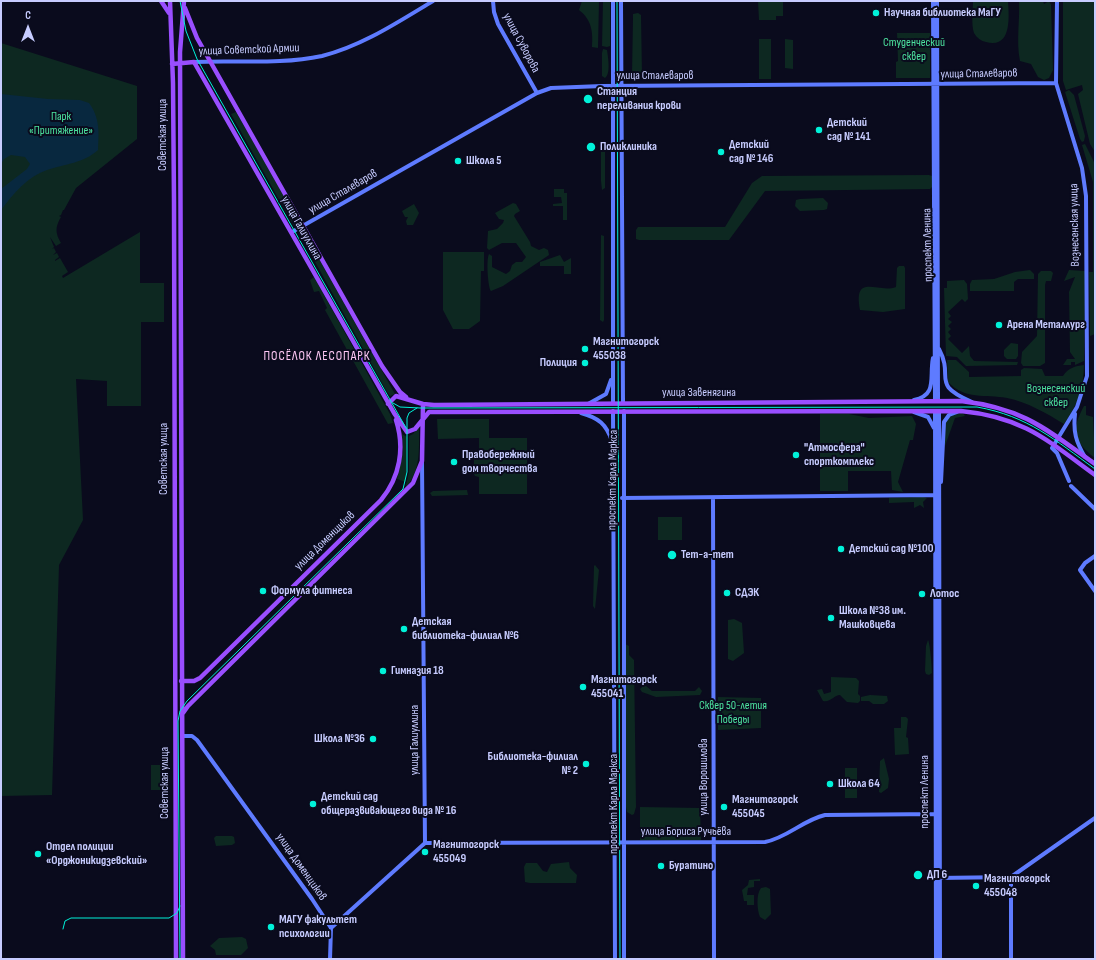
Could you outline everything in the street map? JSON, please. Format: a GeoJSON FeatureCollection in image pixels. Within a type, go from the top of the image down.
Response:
{"type":"FeatureCollection","features":[{"type":"Feature","properties":{"kind":"main road"},"geometry":{"type":"LineString","coordinates":[[161,1],[170,15]]}},
{"type":"Feature","properties":{"kind":"main road","name":"Советская улица"},"geometry":{"type":"LineString","coordinates":[[170,1],[174,239],[176,959]]}},
{"type":"Feature","properties":{"kind":"main road","name":"улица Советской Армии"},"geometry":{"type":"LineString","coordinates":[[172,64],[210,61],[281,61],[322,55],[368,38],[433,1]]}},
{"type":"Feature","properties":{"kind":"main road","name":"улица Суворова"},"geometry":{"type":"LineString","coordinates":[[493,1],[494,12],[498,24],[537,93]]}},
{"type":"Feature","properties":{"kind":"main road","name":"проспект Карла Маркса"},"geometry":{"type":"LineString","coordinates":[[613,1],[615,959]]}},
{"type":"Feature","properties":{"kind":"main road","name":"проспект Карла Маркса"},"geometry":{"type":"LineString","coordinates":[[621,1],[624,411],[622,498],[624,959]]}},
{"type":"Feature","properties":{"kind":"main road","name":"проспект Ленина"},"geometry":{"type":"LineString","coordinates":[[934,1],[938,490]]}},
{"type":"Feature","properties":{"kind":"main road","name":"проспект Ленина"},"geometry":{"type":"LineString","coordinates":[[935,84],[937,1]]}},
{"type":"Feature","properties":{"kind":"main road","name":"Вознесенская улица"},"geometry":{"type":"LineString","coordinates":[[1054,444],[1075,411],[1085,388],[1087,376],[1086,196],[1082,168],[1056,83],[1057,1]]}},
{"type":"Feature","properties":{"kind":"main road","name":"Советская улица"},"geometry":{"type":"LineString","coordinates":[[184,4],[192,27],[210,61]]}},
{"type":"Feature","properties":{"kind":"main road","name":"Советская улица"},"geometry":{"type":"LineString","coordinates":[[184,4],[180,63],[182,239],[181,424],[184,959]]}},
{"type":"Feature","properties":{"kind":"main road","name":"улица Галиуллина"},"geometry":{"type":"LineString","coordinates":[[210,61],[382,366],[400,392],[409,399]]}},
{"type":"Feature","properties":{"kind":"main road","name":"улица Галиуллина"},"geometry":{"type":"LineString","coordinates":[[194,62],[292,232],[388,404],[407,432],[415,429],[423,418]]}},
{"type":"Feature","properties":{"kind":"main road","name":"улица Сталеваров"},"geometry":{"type":"LineString","coordinates":[[292,232],[537,93],[556,88],[613,86],[1056,83]]}},
{"type":"Feature","properties":{"kind":"main road"},"geometry":{"type":"LineString","coordinates":[[174,239],[182,239]]}},
{"type":"Feature","properties":{"kind":"main road","name":"проспект Ленина"},"geometry":{"type":"LineString","coordinates":[[908,402],[923,398],[930,390],[936,347]]}},
{"type":"Feature","properties":{"kind":"main road","name":"улица Завенягина"},"geometry":{"type":"LineString","coordinates":[[936,347],[943,356],[944,380],[948,388],[954,394],[975,403]]}},
{"type":"Feature","properties":{"kind":"main road"},"geometry":{"type":"LineString","coordinates":[[588,404],[606,394],[613,374]]}},
{"type":"Feature","properties":{"kind":"main road","name":"улица Галиуллина"},"geometry":{"type":"LineString","coordinates":[[388,404],[396,396],[423,404],[422,480],[425,843]]}},
{"type":"Feature","properties":{"kind":"main road","name":"улица Завенягина"},"geometry":{"type":"LineString","coordinates":[[423,404],[838,403],[937,401],[975,403],[996,407],[1018,414],[1059,437],[1095,464]]}},
{"type":"Feature","properties":{"kind":"main road","name":"улица Завенягина"},"geometry":{"type":"LineString","coordinates":[[908,410],[928,417],[932,423],[935,435]]}},
{"type":"Feature","properties":{"kind":"main road","name":"проспект Ленина"},"geometry":{"type":"LineString","coordinates":[[936,959],[938,814],[935,435],[937,411]]}},
{"type":"Feature","properties":{"kind":"main road","name":"проспект Ленина"},"geometry":{"type":"LineString","coordinates":[[936,495],[942,472],[944,422],[949,415],[961,411]]}},
{"type":"Feature","properties":{"kind":"main road","name":"улица Завенягина"},"geometry":{"type":"LineString","coordinates":[[423,418],[429,412],[961,411],[986,414],[1009,420],[1027,428],[1054,444],[1095,474]]}},
{"type":"Feature","properties":{"kind":"main road"},"geometry":{"type":"LineString","coordinates":[[1075,411],[1074,434],[1086,457]]}},
{"type":"Feature","properties":{"kind":"main road"},"geometry":{"type":"LineString","coordinates":[[579,412],[592,416],[603,422],[613,444]]}},
{"type":"Feature","properties":{"kind":"main road","name":"улица Доменщиков"},"geometry":{"type":"LineString","coordinates":[[175,681],[194,680],[200,678],[381,500],[396,474],[401,453],[400,431],[394,413]]}},
{"type":"Feature","properties":{"kind":"main road"},"geometry":{"type":"LineString","coordinates":[[174,424],[181,424]]}},
{"type":"Feature","properties":{"kind":"main road"},"geometry":{"type":"LineString","coordinates":[[1054,444],[1052,448],[1057,453],[1069,480]]}},
{"type":"Feature","properties":{"kind":"main road","name":"улица Доменщиков"},"geometry":{"type":"LineString","coordinates":[[182,715],[188,706],[386,512],[416,480],[422,461]]}},
{"type":"Feature","properties":{"kind":"main road"},"geometry":{"type":"LineString","coordinates":[[416,480],[422,480]]}},
{"type":"Feature","properties":{"kind":"main road"},"geometry":{"type":"LineString","coordinates":[[1071,486],[1095,508]]}},
{"type":"Feature","properties":{"kind":"main road"},"geometry":{"type":"LineString","coordinates":[[622,498],[936,495]]}},
{"type":"Feature","properties":{"kind":"main road","name":"улица Ворошилова"},"geometry":{"type":"LineString","coordinates":[[713,498],[714,959]]}},
{"type":"Feature","properties":{"kind":"main road"},"geometry":{"type":"LineString","coordinates":[[1095,556],[1085,563],[1080,570],[1095,591]]}},
{"type":"Feature","properties":{"kind":"main road","name":"улица Доменщиков"},"geometry":{"type":"LineString","coordinates":[[175,736],[192,736],[197,740],[312,899],[331,928]]}},
{"type":"Feature","properties":{"kind":"main road","name":"улица Бориса Ручьёва"},"geometry":{"type":"LineString","coordinates":[[425,843],[772,841],[812,819],[825,814],[938,814]]}},
{"type":"Feature","properties":{"kind":"main road"},"geometry":{"type":"LineString","coordinates":[[937,878],[1011,877],[1095,818]]}},
{"type":"Feature","properties":{"kind":"main road"},"geometry":{"type":"LineString","coordinates":[[330,959],[331,928],[425,843]]}},
{"type":"Feature","properties":{"kind":"main road"},"geometry":{"type":"LineString","coordinates":[[1011,877],[1011,959]]}},
{"type":"Feature","properties":{"kind":"main road","name":"проспект Ленина"},"geometry":{"type":"LineString","coordinates":[[937,878],[940,959]]}},
{"type":"Feature","properties":{"kind":"main road"},"geometry":{"type":"LineString","coordinates":[[176,918],[183,917]]}},
{"type":"Feature","properties":{"kind":"green space"},"geometry":{"type":"Polygon","coordinates":[[[582,1],[599,1],[598,48],[592,47],[591,27],[587,18],[579,10],[582,1]]]}},
{"type":"Feature","properties":{"kind":"green space"},"geometry":{"type":"Polygon","coordinates":[[[603,1],[610,1],[610,46],[607,47],[602,46],[603,1]]]}},
{"type":"Feature","properties":{"kind":"green space"},"geometry":{"type":"Polygon","coordinates":[[[758,1],[783,1],[783,16],[776,16],[776,20],[759,20],[758,1]]]}},
{"type":"Feature","properties":{"kind":"green space"},"geometry":{"type":"Polygon","coordinates":[[[973,1],[1008,1],[1009,15],[1007,30],[1001,41],[994,43],[986,42],[982,41],[975,35],[972,17],[973,1]]]}},
{"type":"Feature","properties":{"kind":"green space"},"geometry":{"type":"Polygon","coordinates":[[[1019,1],[1043,1],[1044,4],[1049,1],[1051,5],[1053,70],[1049,78],[1044,80],[1038,77],[1031,64],[1020,61],[1018,46],[1019,1]]]}},
{"type":"Feature","properties":{"kind":"green space"},"geometry":{"type":"Polygon","coordinates":[[[1063,1],[1095,1],[1095,152],[1090,144],[1078,94],[1083,90],[1082,85],[1066,90],[1063,81],[1063,1]]]}},
{"type":"Feature","properties":{"kind":"green space"},"geometry":{"type":"Polygon","coordinates":[[[638,13],[641,15],[642,76],[637,79],[632,75],[633,14],[638,13]]]}},
{"type":"Feature","properties":{"kind":"green space","name":"Студенческий сквер"},"geometry":{"type":"Polygon","coordinates":[[[897,33],[930,33],[930,78],[896,78],[896,62],[898,61],[897,33]]]}},
{"type":"Feature","properties":{"kind":"green space"},"geometry":{"type":"Polygon","coordinates":[[[759,39],[771,39],[771,79],[759,79],[759,39]]]}},
{"type":"Feature","properties":{"kind":"green space"},"geometry":{"type":"Polygon","coordinates":[[[785,39],[793,40],[793,69],[785,68],[785,39]]]}},
{"type":"Feature","properties":{"kind":"green space","name":"Парк «Притяжение»"},"geometry":{"type":"Polygon","coordinates":[[[1,43],[137,86],[137,139],[76,188],[59,216],[61,217],[56,230],[61,243],[56,246],[50,237],[54,247],[52,249],[54,248],[56,252],[53,255],[57,253],[59,257],[55,261],[60,258],[68,272],[62,276],[63,278],[140,232],[140,283],[164,283],[164,322],[141,322],[141,406],[107,406],[107,381],[76,379],[83,520],[59,565],[52,795],[1,796],[1,43]]]}},
{"type":"Feature","properties":{"kind":"green space"},"geometry":{"type":"Polygon","coordinates":[[[603,49],[607,50],[609,69],[605,78],[602,76],[603,49]]]}},
{"type":"Feature","properties":{"kind":"green space"},"geometry":{"type":"Polygon","coordinates":[[[1069,90],[1074,95],[1085,136],[1084,141],[1082,142],[1065,92],[1069,90]]]}},
{"type":"Feature","properties":{"kind":"green space"},"geometry":{"type":"Polygon","coordinates":[[[236,112],[295,215],[298,225],[295,228],[231,114],[236,112]]]}},
{"type":"Feature","properties":{"kind":"green space"},"geometry":{"type":"Polygon","coordinates":[[[603,141],[605,142],[605,188],[602,190],[601,146],[603,141]]]}},
{"type":"Feature","properties":{"kind":"green space"},"geometry":{"type":"Polygon","coordinates":[[[1085,144],[1095,164],[1095,334],[1090,336],[1089,272],[1093,272],[1093,182],[1082,145],[1085,144]]]}},
{"type":"Feature","properties":{"kind":"green space"},"geometry":{"type":"Polygon","coordinates":[[[762,176],[932,176],[932,187],[930,189],[765,191],[729,240],[636,239],[636,230],[638,227],[725,227],[752,183],[762,176]]]}},
{"type":"Feature","properties":{"kind":"green space"},"geometry":{"type":"Polygon","coordinates":[[[554,189],[564,189],[564,193],[567,193],[567,220],[563,220],[563,206],[553,206],[553,204],[562,203],[561,197],[554,197],[554,189]]]}},
{"type":"Feature","properties":{"kind":"green space"},"geometry":{"type":"Polygon","coordinates":[[[823,198],[828,203],[827,209],[824,210],[800,211],[795,206],[796,200],[823,198]]]}},
{"type":"Feature","properties":{"kind":"green space"},"geometry":{"type":"Polygon","coordinates":[[[513,203],[516,204],[520,211],[514,216],[531,246],[539,250],[544,248],[548,250],[549,255],[503,286],[491,291],[488,273],[489,254],[492,256],[492,267],[506,274],[510,271],[512,265],[516,262],[522,262],[526,257],[516,243],[502,243],[489,250],[487,248],[488,231],[497,229],[504,220],[499,219],[495,213],[513,203]]]}},
{"type":"Feature","properties":{"kind":"green space"},"geometry":{"type":"Polygon","coordinates":[[[414,204],[419,213],[413,225],[407,225],[406,221],[408,217],[405,217],[402,211],[414,204]]]}},
{"type":"Feature","properties":{"kind":"green space"},"geometry":{"type":"Polygon","coordinates":[[[298,231],[303,231],[305,234],[395,394],[390,396],[387,392],[298,231]]]}},
{"type":"Feature","properties":{"kind":"green space"},"geometry":{"type":"Polygon","coordinates":[[[601,235],[604,236],[603,322],[600,320],[601,235]]]}},
{"type":"Feature","properties":{"kind":"green space"},"geometry":{"type":"Polygon","coordinates":[[[443,252],[484,252],[484,271],[481,271],[480,321],[469,329],[453,329],[443,310],[443,252]]]}},
{"type":"Feature","properties":{"kind":"green space"},"geometry":{"type":"Polygon","coordinates":[[[560,255],[564,262],[571,258],[571,274],[564,274],[564,266],[540,266],[540,262],[560,255]]]}},
{"type":"Feature","properties":{"kind":"green space"},"geometry":{"type":"Polygon","coordinates":[[[899,266],[904,266],[905,268],[905,309],[883,312],[860,310],[860,291],[869,287],[896,287],[897,268],[899,266]]]}},
{"type":"Feature","properties":{"kind":"green space"},"geometry":{"type":"Polygon","coordinates":[[[1030,270],[1034,274],[1034,279],[1018,279],[1014,282],[1014,291],[970,291],[970,284],[972,280],[994,279],[1015,272],[1030,270]]]}},
{"type":"Feature","properties":{"kind":"green space"},"geometry":{"type":"Polygon","coordinates":[[[1069,270],[1085,271],[1084,361],[1075,365],[1075,362],[1071,362],[1071,365],[1063,365],[1067,359],[1075,359],[1070,352],[1069,292],[1075,277],[1064,281],[1069,270]]]}},
{"type":"Feature","properties":{"kind":"green space"},"geometry":{"type":"Polygon","coordinates":[[[1041,271],[1051,271],[1053,273],[1051,281],[1046,281],[1045,285],[1045,363],[1040,366],[1023,366],[1021,363],[1022,352],[1037,336],[1038,274],[1041,271]]]}},
{"type":"Feature","properties":{"kind":"green space"},"geometry":{"type":"Polygon","coordinates":[[[314,277],[390,414],[393,423],[388,424],[325,310],[327,308],[319,291],[314,292],[310,280],[314,277]]]}},
{"type":"Feature","properties":{"kind":"green space"},"geometry":{"type":"Polygon","coordinates":[[[964,280],[967,284],[968,299],[965,302],[962,299],[948,312],[951,316],[948,319],[952,322],[948,326],[951,329],[948,332],[951,336],[948,339],[962,353],[969,346],[970,356],[974,361],[1018,362],[1017,365],[966,366],[957,357],[946,356],[944,288],[947,288],[947,281],[964,280]]]}},
{"type":"Feature","properties":{"kind":"green space"},"geometry":{"type":"Polygon","coordinates":[[[1011,343],[1018,344],[1018,356],[1016,359],[1007,359],[1004,356],[1004,350],[1011,343]]]}},
{"type":"Feature","properties":{"kind":"green space","name":"Вознесенский cквер"},"geometry":{"type":"Polygon","coordinates":[[[947,360],[956,360],[969,372],[969,377],[1021,376],[1021,370],[1024,368],[1042,369],[1045,376],[1063,376],[1072,368],[1084,365],[1084,373],[1079,396],[1073,410],[1064,424],[1022,402],[1007,398],[961,392],[948,382],[947,360]]]}},
{"type":"Feature","properties":{"kind":"green space"},"geometry":{"type":"Polygon","coordinates":[[[1084,406],[1086,406],[1086,415],[1093,417],[1095,458],[1082,446],[1076,435],[1077,422],[1084,406]]]}},
{"type":"Feature","properties":{"kind":"green space"},"geometry":{"type":"Polygon","coordinates":[[[963,413],[965,416],[955,418],[945,446],[945,423],[947,418],[963,413]]]}},
{"type":"Feature","properties":{"kind":"green space"},"geometry":{"type":"Polygon","coordinates":[[[820,414],[849,414],[869,418],[912,416],[916,424],[913,440],[910,440],[898,482],[903,492],[892,490],[891,471],[848,471],[848,491],[820,491],[820,414]]]}},
{"type":"Feature","properties":{"kind":"green space"},"geometry":{"type":"Polygon","coordinates":[[[437,419],[489,419],[489,438],[527,438],[527,494],[479,494],[479,477],[475,476],[474,474],[474,458],[479,457],[479,438],[438,439],[437,419]]]}},
{"type":"Feature","properties":{"kind":"green space"},"geometry":{"type":"Polygon","coordinates":[[[419,427],[418,460],[414,475],[405,489],[409,472],[409,436],[419,427]]]}},
{"type":"Feature","properties":{"kind":"green space"},"geometry":{"type":"Polygon","coordinates":[[[402,434],[407,437],[406,482],[397,479],[403,452],[402,434]]]}},
{"type":"Feature","properties":{"kind":"green space"},"geometry":{"type":"Polygon","coordinates":[[[467,490],[468,495],[432,496],[430,493],[433,491],[467,490]]]}},
{"type":"Feature","properties":{"kind":"green space"},"geometry":{"type":"Polygon","coordinates":[[[889,498],[927,498],[923,502],[924,508],[920,505],[914,508],[914,502],[889,503],[889,498]]]}},
{"type":"Feature","properties":{"kind":"green space"},"geometry":{"type":"Polygon","coordinates":[[[658,517],[682,517],[682,540],[658,540],[658,517]]]}},
{"type":"Feature","properties":{"kind":"green space"},"geometry":{"type":"Polygon","coordinates":[[[595,565],[599,570],[595,609],[593,606],[595,565]]]}},
{"type":"Feature","properties":{"kind":"green space"},"geometry":{"type":"Polygon","coordinates":[[[734,619],[742,623],[744,653],[733,661],[728,659],[728,620],[734,619]]]}},
{"type":"Feature","properties":{"kind":"green space"},"geometry":{"type":"Polygon","coordinates":[[[928,640],[932,673],[929,675],[926,674],[925,671],[926,646],[928,640]]]}},
{"type":"Feature","properties":{"kind":"green space"},"geometry":{"type":"Polygon","coordinates":[[[625,644],[629,646],[629,655],[634,660],[636,807],[634,814],[632,815],[627,812],[626,807],[625,644]]]}},
{"type":"Feature","properties":{"kind":"green space"},"geometry":{"type":"Polygon","coordinates":[[[831,677],[856,678],[859,681],[858,694],[860,696],[860,701],[858,703],[847,702],[840,695],[828,701],[823,701],[817,690],[822,689],[824,694],[831,692],[831,677]]]}},
{"type":"Feature","properties":{"kind":"green space"},"geometry":{"type":"Polygon","coordinates":[[[643,686],[646,686],[652,691],[695,691],[699,687],[702,691],[700,695],[656,697],[642,692],[640,689],[643,686]]]}},
{"type":"Feature","properties":{"kind":"green space"},"geometry":{"type":"Polygon","coordinates":[[[870,695],[887,696],[888,701],[884,704],[873,704],[869,701],[861,701],[861,697],[870,695]]]}},
{"type":"Feature","properties":{"kind":"green space","name":"Сквер 50-летия Победы"},"geometry":{"type":"Polygon","coordinates":[[[718,697],[761,698],[761,728],[718,730],[718,697]]]}},
{"type":"Feature","properties":{"kind":"green space"},"geometry":{"type":"Polygon","coordinates":[[[901,717],[906,717],[908,719],[906,737],[908,738],[909,754],[895,755],[894,728],[901,728],[901,717]]]}},
{"type":"Feature","properties":{"kind":"green space"},"geometry":{"type":"Polygon","coordinates":[[[884,758],[889,779],[888,788],[881,793],[879,792],[880,761],[884,758]]]}},
{"type":"Feature","properties":{"kind":"green space"},"geometry":{"type":"Polygon","coordinates":[[[151,765],[163,765],[163,790],[151,790],[151,765]]]}},
{"type":"Feature","properties":{"kind":"green space"},"geometry":{"type":"Polygon","coordinates":[[[845,768],[857,768],[857,798],[845,798],[845,768]]]}},
{"type":"Feature","properties":{"kind":"green space"},"geometry":{"type":"Polygon","coordinates":[[[640,807],[700,808],[701,840],[640,840],[640,807]]]}},
{"type":"Feature","properties":{"kind":"green space"},"geometry":{"type":"Polygon","coordinates":[[[216,836],[232,836],[234,837],[235,843],[232,845],[216,846],[214,838],[216,836]]]}},
{"type":"Feature","properties":{"kind":"green space"},"geometry":{"type":"Polygon","coordinates":[[[569,862],[570,868],[577,875],[576,883],[525,882],[524,867],[526,863],[537,863],[543,871],[547,872],[551,864],[569,862]]]}},
{"type":"Feature","properties":{"kind":"green space"},"geometry":{"type":"Polygon","coordinates":[[[760,879],[760,881],[754,881],[754,887],[748,888],[747,895],[754,895],[754,905],[747,905],[747,901],[744,901],[742,890],[748,885],[749,880],[760,879]]]}},
{"type":"Feature","properties":{"kind":"green space"},"geometry":{"type":"Polygon","coordinates":[[[766,887],[770,889],[771,914],[765,920],[760,917],[758,910],[758,894],[761,888],[766,887]]]}},
{"type":"Feature","properties":{"kind":"green space"},"geometry":{"type":"Polygon","coordinates":[[[242,937],[246,939],[248,948],[241,955],[216,955],[215,950],[210,946],[219,938],[242,937]]]}},
{"type":"Feature","properties":{"kind":"water"},"geometry":{"type":"Polygon","coordinates":[[[1,94],[48,99],[80,100],[89,103],[97,120],[99,137],[98,150],[93,154],[74,163],[47,170],[33,177],[16,192],[1,210],[1,189],[27,169],[30,164],[25,157],[11,155],[4,159],[1,164],[1,94]]]}},
{"type":"Feature","properties":{"kind":"tram line"},"geometry":{"type":"LineString","coordinates":[[180,1],[186,31],[197,59],[406,428]]}},
{"type":"Feature","properties":{"kind":"tram line"},"geometry":{"type":"LineString","coordinates":[[617,1],[620,959]]}},
{"type":"Feature","properties":{"kind":"tram line"},"geometry":{"type":"LineString","coordinates":[[393,403],[400,407],[420,408],[977,407],[1011,416],[1040,430],[1095,469]]}},
{"type":"Feature","properties":{"kind":"tram line"},"geometry":{"type":"LineString","coordinates":[[180,959],[178,721],[180,711],[187,701],[403,489],[407,472],[407,418],[409,413],[417,408]]}},
{"type":"Feature","properties":{"kind":"tram line"},"geometry":{"type":"LineString","coordinates":[[63,929],[65,921],[71,918],[169,918],[177,913],[180,906]]}},
{"type":"Feature","properties":{"kind":"place","name":"Научная библиотека МаГУ"},"geometry":{"type":"Point","coordinates":[876,13]}},
{"type":"Feature","properties":{"kind":"place","name":"Станция переливания крови"},"geometry":{"type":"Point","coordinates":[588,99]}},
{"type":"Feature","properties":{"kind":"place","name":"Детский сад № 141"},"geometry":{"type":"Point","coordinates":[819,130]}},
{"type":"Feature","properties":{"kind":"place","name":"Поликлиника"},"geometry":{"type":"Point","coordinates":[591,147]}},
{"type":"Feature","properties":{"kind":"place","name":"Детский сад № 146"},"geometry":{"type":"Point","coordinates":[721,152]}},
{"type":"Feature","properties":{"kind":"place","name":"Школа 5"},"geometry":{"type":"Point","coordinates":[458,161]}},
{"type":"Feature","properties":{"kind":"place","name":"Арена Металлург"},"geometry":{"type":"Point","coordinates":[999,325]}},
{"type":"Feature","properties":{"kind":"place","name":"Магнитогорск 455038"},"geometry":{"type":"Point","coordinates":[585,349]}},
{"type":"Feature","properties":{"kind":"place","name":"Полиция"},"geometry":{"type":"Point","coordinates":[585,363]}},
{"type":"Feature","properties":{"kind":"place","name":"\"Атмосфера\" спорткомплекс"},"geometry":{"type":"Point","coordinates":[796,455]}},
{"type":"Feature","properties":{"kind":"place","name":"Правобережный дом творчества"},"geometry":{"type":"Point","coordinates":[454,462]}},
{"type":"Feature","properties":{"kind":"place","name":"Детский сад №100"},"geometry":{"type":"Point","coordinates":[841,549]}},
{"type":"Feature","properties":{"kind":"place","name":"Тет-а-тет"},"geometry":{"type":"Point","coordinates":[672,555]}},
{"type":"Feature","properties":{"kind":"place","name":"Формула фитнеса"},"geometry":{"type":"Point","coordinates":[263,591]}},
{"type":"Feature","properties":{"kind":"place","name":"СДЭК"},"geometry":{"type":"Point","coordinates":[727,593]}},
{"type":"Feature","properties":{"kind":"place","name":"Лотос"},"geometry":{"type":"Point","coordinates":[922,594]}},
{"type":"Feature","properties":{"kind":"place","name":"Школа №38 им. Машковцева"},"geometry":{"type":"Point","coordinates":[831,618]}},
{"type":"Feature","properties":{"kind":"place","name":"Детская библиотека-филиал №6"},"geometry":{"type":"Point","coordinates":[404,629]}},
{"type":"Feature","properties":{"kind":"place","name":"Гимназия 18"},"geometry":{"type":"Point","coordinates":[383,671]}},
{"type":"Feature","properties":{"kind":"place","name":"Магнитогорск 455041"},"geometry":{"type":"Point","coordinates":[583,687]}},
{"type":"Feature","properties":{"kind":"place","name":"Школа №36"},"geometry":{"type":"Point","coordinates":[373,739]}},
{"type":"Feature","properties":{"kind":"place","name":"Библиотека-филиал № 2"},"geometry":{"type":"Point","coordinates":[586,764]}},
{"type":"Feature","properties":{"kind":"place","name":"Школа 64"},"geometry":{"type":"Point","coordinates":[830,784]}},
{"type":"Feature","properties":{"kind":"place","name":"Детский сад общеразвивающего вида № 16"},"geometry":{"type":"Point","coordinates":[313,804]}},
{"type":"Feature","properties":{"kind":"place","name":"Магнитогорск 455045"},"geometry":{"type":"Point","coordinates":[724,807]}},
{"type":"Feature","properties":{"kind":"place","name":"Магнитогорск 455049"},"geometry":{"type":"Point","coordinates":[425,852]}},
{"type":"Feature","properties":{"kind":"place","name":"Отдел полиции «Орджоникидзевский»"},"geometry":{"type":"Point","coordinates":[38,854]}},
{"type":"Feature","properties":{"kind":"place","name":"Буратино"},"geometry":{"type":"Point","coordinates":[661,866]}},
{"type":"Feature","properties":{"kind":"place","name":"ДП 6"},"geometry":{"type":"Point","coordinates":[918,875]}},
{"type":"Feature","properties":{"kind":"place","name":"Магнитогорск 455048"},"geometry":{"type":"Point","coordinates":[976,886]}},
{"type":"Feature","properties":{"kind":"place","name":"МАГУ факультет психологии"},"geometry":{"type":"Point","coordinates":[271,927]}},
{"type":"Feature","properties":{"kind":"district","name":"ПОСЁЛОК ЛЕСОПАРК"},"geometry":{"type":"Point","coordinates":[317,357]}}]}
